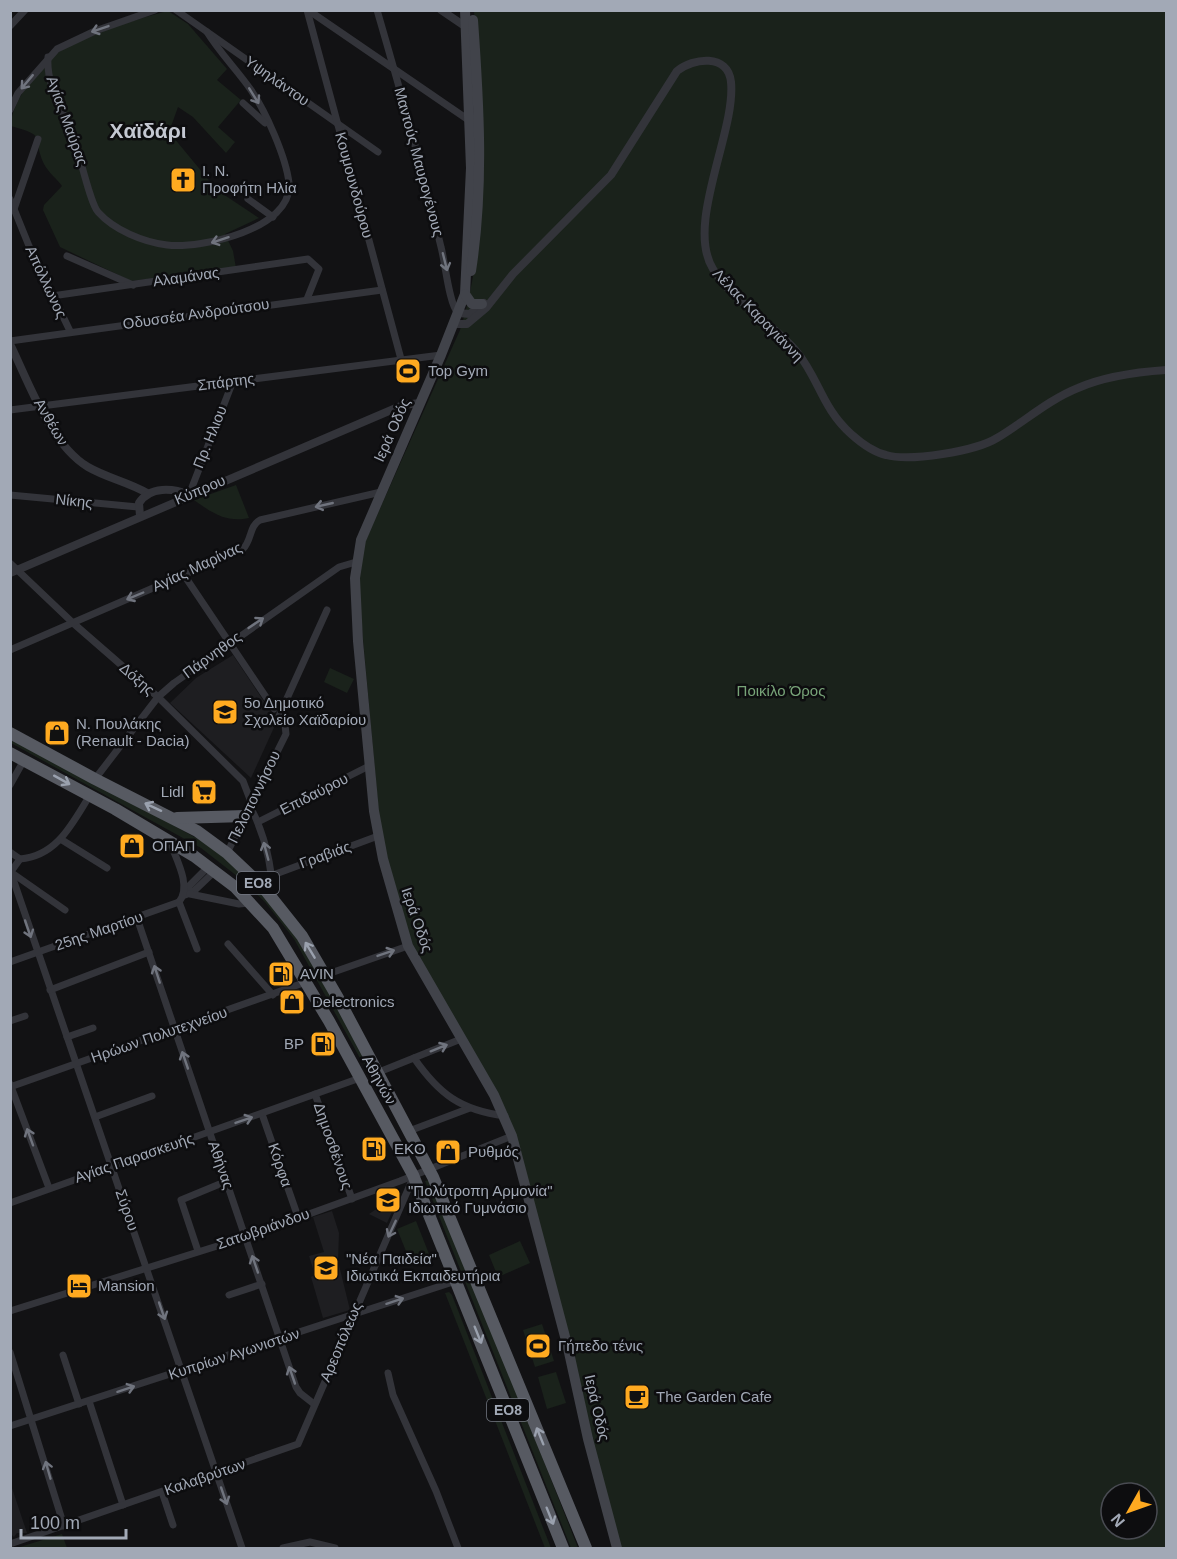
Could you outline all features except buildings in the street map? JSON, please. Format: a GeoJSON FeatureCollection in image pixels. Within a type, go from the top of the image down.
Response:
{"type":"FeatureCollection","features":[{"type":"Feature","properties":{"kind":"highway","name":"Αθηνών"},"geometry":{"type":"LineString","coordinates":[[10,733],[95,779],[177,818],[227,853],[273,899],[302,936],[379,1072],[429,1168],[586,1548]]}},
{"type":"Feature","properties":{"kind":"highway","name":"Αθηνών"},"geometry":{"type":"LineString","coordinates":[[10,753],[90,795],[212,869],[252,903],[279,936],[414,1175],[563,1548]]}},
{"type":"Feature","properties":{"kind":"highway"},"geometry":{"type":"LineString","coordinates":[[177,818],[248,808]]}},
{"type":"Feature","properties":{"kind":"main road","name":"Ιερά Οδός"},"geometry":{"type":"LineString","coordinates":[[465,10],[470,121],[470,197],[465,291]]}},
{"type":"Feature","properties":{"kind":"main road","name":"Ιερά Οδός"},"geometry":{"type":"LineString","coordinates":[[472,10],[481,153],[478,223],[471,274],[441,355],[361,540],[356,562],[358,641],[369,766],[378,836],[408,946],[505,1116],[512,1136],[563,1327],[588,1439],[617,1548]]}},
{"type":"Feature","properties":{"kind":"main road"},"geometry":{"type":"LineString","coordinates":[[465,291],[472,304],[482,304]]}},
{"type":"Feature","properties":{"kind":"street"},"geometry":{"type":"LineString","coordinates":[[10,26],[25,10]]}},
{"type":"Feature","properties":{"kind":"street"},"geometry":{"type":"LineString","coordinates":[[10,110],[18,93],[57,49],[78,38],[155,10]]}},
{"type":"Feature","properties":{"kind":"street","name":"Υψηλάντου"},"geometry":{"type":"LineString","coordinates":[[176,10],[378,152]]}},
{"type":"Feature","properties":{"kind":"street"},"geometry":{"type":"LineString","coordinates":[[307,10],[470,121]]}},
{"type":"Feature","properties":{"kind":"street","name":"Κουμουνδούρου"},"geometry":{"type":"LineString","coordinates":[[307,10],[401,359]]}},
{"type":"Feature","properties":{"kind":"street","name":"Μαντούς Μαυρογένους"},"geometry":{"type":"LineString","coordinates":[[377,10],[447,270],[456,318]]}},
{"type":"Feature","properties":{"kind":"street"},"geometry":{"type":"LineString","coordinates":[[441,10],[466,27]]}},
{"type":"Feature","properties":{"kind":"street"},"geometry":{"type":"LineString","coordinates":[[207,32],[251,91],[285,165],[289,184],[288,195],[273,217],[248,199]]}},
{"type":"Feature","properties":{"kind":"street","name":"Αγίας Μαύρας"},"geometry":{"type":"LineString","coordinates":[[48,57],[48,76],[51,88],[82,162],[92,201],[98,212],[111,223],[128,233],[150,241],[189,246],[217,241],[273,217]]}},
{"type":"Feature","properties":{"kind":"street","name":"Λέλας Καραγιάννη"},"geometry":{"type":"LineString","coordinates":[[502,286],[490,303],[474,319],[461,326],[456,318],[470,314],[502,286],[611,175],[677,71],[691,62],[704,59],[718,63],[729,74],[731,81],[730,101],[708,208],[705,238],[707,259],[716,275],[795,350],[835,418],[872,450],[884,455],[903,457],[973,448],[996,438],[1058,397],[1081,387],[1137,372],[1167,370]]}},
{"type":"Feature","properties":{"kind":"street"},"geometry":{"type":"LineString","coordinates":[[243,103],[269,127]]}},
{"type":"Feature","properties":{"kind":"street"},"geometry":{"type":"LineString","coordinates":[[14,208],[38,139]]}},
{"type":"Feature","properties":{"kind":"street","name":"Απόλλωνος"},"geometry":{"type":"LineString","coordinates":[[10,199],[52,296],[70,331]]}},
{"type":"Feature","properties":{"kind":"street"},"geometry":{"type":"LineString","coordinates":[[67,256],[133,285]]}},
{"type":"Feature","properties":{"kind":"street","name":"Αλαμάνας"},"geometry":{"type":"LineString","coordinates":[[52,296],[308,260],[317,266],[319,274],[307,299]]}},
{"type":"Feature","properties":{"kind":"street","name":"Οδυσσέα Ανδρούτσου"},"geometry":{"type":"LineString","coordinates":[[10,342],[70,331],[382,290]]}},
{"type":"Feature","properties":{"kind":"street","name":"Ανθέων"},"geometry":{"type":"LineString","coordinates":[[10,342],[57,436],[78,459],[88,467],[147,493],[164,490],[189,495]]}},
{"type":"Feature","properties":{"kind":"street","name":"Σπάρτης"},"geometry":{"type":"LineString","coordinates":[[10,410],[441,355]]}},
{"type":"Feature","properties":{"kind":"street","name":"Πρ. Ηλιου"},"geometry":{"type":"LineString","coordinates":[[189,495],[233,381]]}},
{"type":"Feature","properties":{"kind":"street","name":"Κύπρου"},"geometry":{"type":"LineString","coordinates":[[13,569],[139,512],[189,495],[411,402],[420,403]]}},
{"type":"Feature","properties":{"kind":"street"},"geometry":{"type":"LineString","coordinates":[[391,410],[403,410],[414,417]]}},
{"type":"Feature","properties":{"kind":"street","name":"Αγίας Μαρίνας"},"geometry":{"type":"LineString","coordinates":[[10,650],[243,549],[249,541],[252,527],[260,519],[381,492]]}},
{"type":"Feature","properties":{"kind":"street"},"geometry":{"type":"LineString","coordinates":[[139,512],[147,493]]}},
{"type":"Feature","properties":{"kind":"street","name":"Νίκης"},"geometry":{"type":"LineString","coordinates":[[10,495],[139,512]]}},
{"type":"Feature","properties":{"kind":"street","name":"Πάρνηθος"},"geometry":{"type":"LineString","coordinates":[[95,779],[158,697],[229,642],[339,567],[356,562]]}},
{"type":"Feature","properties":{"kind":"street","name":"Δόξης"},"geometry":{"type":"LineString","coordinates":[[13,569],[158,697],[243,780],[248,808]]}},
{"type":"Feature","properties":{"kind":"street"},"geometry":{"type":"LineString","coordinates":[[184,575],[274,709]]}},
{"type":"Feature","properties":{"kind":"street","name":"Πελοποννήσου"},"geometry":{"type":"LineString","coordinates":[[227,853],[286,734],[285,725],[279,716],[327,610]]}},
{"type":"Feature","properties":{"kind":"street"},"geometry":{"type":"LineString","coordinates":[[10,785],[24,760]]}},
{"type":"Feature","properties":{"kind":"street","name":"Επιδαύρου"},"geometry":{"type":"LineString","coordinates":[[258,822],[369,766]]}},
{"type":"Feature","properties":{"kind":"street"},"geometry":{"type":"LineString","coordinates":[[10,852],[20,859],[32,857],[62,840],[90,795]]}},
{"type":"Feature","properties":{"kind":"street"},"geometry":{"type":"LineString","coordinates":[[248,808],[258,822],[273,875],[273,899]]}},
{"type":"Feature","properties":{"kind":"street","name":"Γραβιάς"},"geometry":{"type":"LineString","coordinates":[[273,875],[378,836]]}},
{"type":"Feature","properties":{"kind":"street"},"geometry":{"type":"LineString","coordinates":[[62,840],[107,868]]}},
{"type":"Feature","properties":{"kind":"street"},"geometry":{"type":"LineString","coordinates":[[170,842],[187,894],[239,904],[252,903]]}},
{"type":"Feature","properties":{"kind":"street"},"geometry":{"type":"LineString","coordinates":[[20,859],[11,873],[65,910]]}},
{"type":"Feature","properties":{"kind":"street","name":"25ης Μαρτίου"},"geometry":{"type":"LineString","coordinates":[[10,962],[179,902],[187,894],[189,886],[212,869]]}},
{"type":"Feature","properties":{"kind":"street","name":"Σύρου"},"geometry":{"type":"LineString","coordinates":[[11,873],[17,897],[183,1371],[242,1548]]}},
{"type":"Feature","properties":{"kind":"street"},"geometry":{"type":"LineString","coordinates":[[10,902],[17,897]]}},
{"type":"Feature","properties":{"kind":"street"},"geometry":{"type":"LineString","coordinates":[[179,902],[197,949]]}},
{"type":"Feature","properties":{"kind":"street","name":"Αθήνας"},"geometry":{"type":"LineString","coordinates":[[137,918],[280,1339],[300,1393],[314,1404]]}},
{"type":"Feature","properties":{"kind":"street"},"geometry":{"type":"LineString","coordinates":[[228,944],[273,995]]}},
{"type":"Feature","properties":{"kind":"street"},"geometry":{"type":"LineString","coordinates":[[325,975],[408,946]]}},
{"type":"Feature","properties":{"kind":"street"},"geometry":{"type":"LineString","coordinates":[[50,990],[149,952]]}},
{"type":"Feature","properties":{"kind":"street","name":"Ηρώων Πολυτεχνείου"},"geometry":{"type":"LineString","coordinates":[[11,1086],[306,982]]}},
{"type":"Feature","properties":{"kind":"street"},"geometry":{"type":"LineString","coordinates":[[10,1021],[25,1016]]}},
{"type":"Feature","properties":{"kind":"street"},"geometry":{"type":"LineString","coordinates":[[67,1037],[93,1028]]}},
{"type":"Feature","properties":{"kind":"street"},"geometry":{"type":"LineString","coordinates":[[379,1072],[461,1039]]}},
{"type":"Feature","properties":{"kind":"street"},"geometry":{"type":"LineString","coordinates":[[414,1058],[438,1090],[470,1108],[505,1116]]}},
{"type":"Feature","properties":{"kind":"street","name":"Αγίας Παρασκευής"},"geometry":{"type":"LineString","coordinates":[[10,1203],[360,1078]]}},
{"type":"Feature","properties":{"kind":"street"},"geometry":{"type":"LineString","coordinates":[[11,1086],[49,1188]]}},
{"type":"Feature","properties":{"kind":"street","name":"Δημοσθένους"},"geometry":{"type":"LineString","coordinates":[[315,1094],[352,1199]]}},
{"type":"Feature","properties":{"kind":"street"},"geometry":{"type":"LineString","coordinates":[[95,1117],[152,1096]]}},
{"type":"Feature","properties":{"kind":"street"},"geometry":{"type":"LineString","coordinates":[[409,1131],[470,1108]]}},
{"type":"Feature","properties":{"kind":"street","name":"Κόρφα"},"geometry":{"type":"LineString","coordinates":[[262,1114],[298,1217]]}},
{"type":"Feature","properties":{"kind":"street","name":"Σατωβριάνδου"},"geometry":{"type":"LineString","coordinates":[[10,1311],[246,1237],[352,1199],[512,1136]]}},
{"type":"Feature","properties":{"kind":"street","name":"Αρεοπόλεως"},"geometry":{"type":"LineString","coordinates":[[298,1444],[352,1314],[407,1197],[414,1175]]}},
{"type":"Feature","properties":{"kind":"street"},"geometry":{"type":"LineString","coordinates":[[198,1251],[181,1200],[227,1181]]}},
{"type":"Feature","properties":{"kind":"street","name":"Κυπρίων Αγωνιστών"},"geometry":{"type":"LineString","coordinates":[[10,1426],[456,1281]]}},
{"type":"Feature","properties":{"kind":"street"},"geometry":{"type":"LineString","coordinates":[[229,1295],[262,1284]]}},
{"type":"Feature","properties":{"kind":"street"},"geometry":{"type":"LineString","coordinates":[[10,1352],[64,1526]]}},
{"type":"Feature","properties":{"kind":"street"},"geometry":{"type":"LineString","coordinates":[[63,1355],[79,1404]]}},
{"type":"Feature","properties":{"kind":"street"},"geometry":{"type":"LineString","coordinates":[[388,1373],[393,1395],[436,1491],[458,1548]]}},
{"type":"Feature","properties":{"kind":"street"},"geometry":{"type":"LineString","coordinates":[[89,1401],[123,1505]]}},
{"type":"Feature","properties":{"kind":"street","name":"Καλαβρύτων"},"geometry":{"type":"LineString","coordinates":[[10,1544],[298,1444]]}},
{"type":"Feature","properties":{"kind":"street"},"geometry":{"type":"LineString","coordinates":[[162,1492],[173,1525]]}},
{"type":"Feature","properties":{"kind":"street"},"geometry":{"type":"LineString","coordinates":[[284,1548],[310,1542],[335,1548]]}},
{"type":"Feature","properties":{"kind":"shaded area","name":"5ο Δημοτικό Σχολείο Χαϊδαρίου"},"geometry":{"type":"Polygon","coordinates":[[[233,655],[277,721],[251,778],[170,703],[196,678],[233,655]]]}},
{"type":"Feature","properties":{"kind":"shaded area","name":"\"Πολύτροπη Αρμονία\" Ιδιωτικό Γυμνάσιο"},"geometry":{"type":"Polygon","coordinates":[[[388,1188],[400,1194],[387,1223],[369,1214],[381,1206],[377,1194],[388,1188]]]}},
{"type":"Feature","properties":{"kind":"shaded area","name":"\"Νέα Παιδεία\" Ιδιωτικά Εκπαιδευτήρια"},"geometry":{"type":"Polygon","coordinates":[[[332,1211],[339,1233],[338,1261],[350,1310],[323,1318],[311,1277],[315,1275],[309,1256],[324,1252],[313,1217],[332,1211]]]}},
{"type":"Feature","properties":{"kind":"shaded area"},"geometry":{"type":"Polygon","coordinates":[[[11,1485],[27,1533],[17,1533],[14,1537],[11,1534],[11,1485]]]}},
{"type":"Feature","properties":{"kind":"green space"},"geometry":{"type":"Polygon","coordinates":[[[168,11],[188,24],[227,69],[217,80],[241,100],[218,127],[235,142],[226,153],[193,117],[178,107],[169,132],[217,190],[259,218],[225,234],[233,251],[236,268],[131,281],[60,247],[43,210],[44,205],[62,186],[44,164],[35,135],[11,126],[12,116],[29,83],[56,54],[101,32],[168,11]]]}},
{"type":"Feature","properties":{"kind":"green space","name":"Ποικίλο Όρος"},"geometry":{"type":"Polygon","coordinates":[[[474,11],[1166,11],[1166,1548],[617,1548],[512,1136],[420,970],[383,859],[356,562],[460,330],[470,293],[476,254],[480,214],[481,130],[474,11]]]}},
{"type":"Feature","properties":{"kind":"green space"},"geometry":{"type":"Polygon","coordinates":[[[236,485],[249,518],[234,519],[220,516],[194,500],[236,485]]]}},
{"type":"Feature","properties":{"kind":"green space"},"geometry":{"type":"Polygon","coordinates":[[[330,668],[354,679],[347,693],[324,682],[330,668]]]}},
{"type":"Feature","properties":{"kind":"green space"},"geometry":{"type":"Polygon","coordinates":[[[10,736],[211,846],[246,876],[283,917],[322,976],[373,1075],[361,1060],[294,939],[265,902],[242,880],[201,848],[11,743],[10,736]]]}},
{"type":"Feature","properties":{"kind":"green space"},"geometry":{"type":"Polygon","coordinates":[[[429,1180],[476,1289],[578,1548],[571,1548],[425,1181],[429,1180]]]}},
{"type":"Feature","properties":{"kind":"green space"},"geometry":{"type":"Polygon","coordinates":[[[416,1221],[429,1254],[410,1261],[397,1229],[416,1221]]]}},
{"type":"Feature","properties":{"kind":"green space"},"geometry":{"type":"Polygon","coordinates":[[[520,1241],[530,1263],[498,1277],[489,1255],[520,1241]]]}},
{"type":"Feature","properties":{"kind":"green space"},"geometry":{"type":"Polygon","coordinates":[[[449,1292],[551,1548],[545,1548],[445,1293],[449,1292]]]}},
{"type":"Feature","properties":{"kind":"green space","name":"Γήπεδο τένις"},"geometry":{"type":"Polygon","coordinates":[[[542,1324],[554,1361],[535,1367],[523,1330],[542,1324]]]}},
{"type":"Feature","properties":{"kind":"green space","name":"Γήπεδο τένις"},"geometry":{"type":"Polygon","coordinates":[[[556,1372],[566,1403],[547,1409],[538,1377],[556,1372]]]}},
{"type":"Feature","properties":{"kind":"green space"},"geometry":{"type":"Polygon","coordinates":[[[62,1534],[67,1548],[20,1547],[62,1534]]]}},
{"type":"Feature","properties":{"kind":"place","name":"Ι. Ν. Προφήτη Ηλία"},"geometry":{"type":"Point","coordinates":[183,180]}},
{"type":"Feature","properties":{"kind":"place","name":"Top Gym"},"geometry":{"type":"Point","coordinates":[408,371]}},
{"type":"Feature","properties":{"kind":"place","name":"5ο Δημοτικό Σχολείο Χαϊδαρίου"},"geometry":{"type":"Point","coordinates":[225,712]}},
{"type":"Feature","properties":{"kind":"place","name":"Ν. Πουλάκης (Renault - Dacia)"},"geometry":{"type":"Point","coordinates":[57,733]}},
{"type":"Feature","properties":{"kind":"place","name":"Lidl"},"geometry":{"type":"Point","coordinates":[204,792]}},
{"type":"Feature","properties":{"kind":"place","name":"ΟΠΑΠ"},"geometry":{"type":"Point","coordinates":[132,846]}},
{"type":"Feature","properties":{"kind":"place","name":"AVIN"},"geometry":{"type":"Point","coordinates":[281,974]}},
{"type":"Feature","properties":{"kind":"place","name":"Delectronics"},"geometry":{"type":"Point","coordinates":[292,1002]}},
{"type":"Feature","properties":{"kind":"place","name":"BP"},"geometry":{"type":"Point","coordinates":[323,1044]}},
{"type":"Feature","properties":{"kind":"place","name":"EKO"},"geometry":{"type":"Point","coordinates":[374,1149]}},
{"type":"Feature","properties":{"kind":"place","name":"Ρυθμός"},"geometry":{"type":"Point","coordinates":[448,1152]}},
{"type":"Feature","properties":{"kind":"place","name":"\"Πολύτροπη Αρμονία\" Ιδιωτικό Γυμνάσιο"},"geometry":{"type":"Point","coordinates":[388,1200]}},
{"type":"Feature","properties":{"kind":"place","name":"\"Νέα Παιδεία\" Ιδιωτικά Εκπαιδευτήρια"},"geometry":{"type":"Point","coordinates":[326,1268]}},
{"type":"Feature","properties":{"kind":"place","name":"Mansion"},"geometry":{"type":"Point","coordinates":[79,1286]}},
{"type":"Feature","properties":{"kind":"place","name":"Γήπεδο τένις"},"geometry":{"type":"Point","coordinates":[538,1346]}},
{"type":"Feature","properties":{"kind":"place","name":"The Garden Cafe"},"geometry":{"type":"Point","coordinates":[637,1397]}},
{"type":"Feature","properties":{"kind":"district","name":"Χαϊδάρι"},"geometry":{"type":"Point","coordinates":[148,131]}}]}
